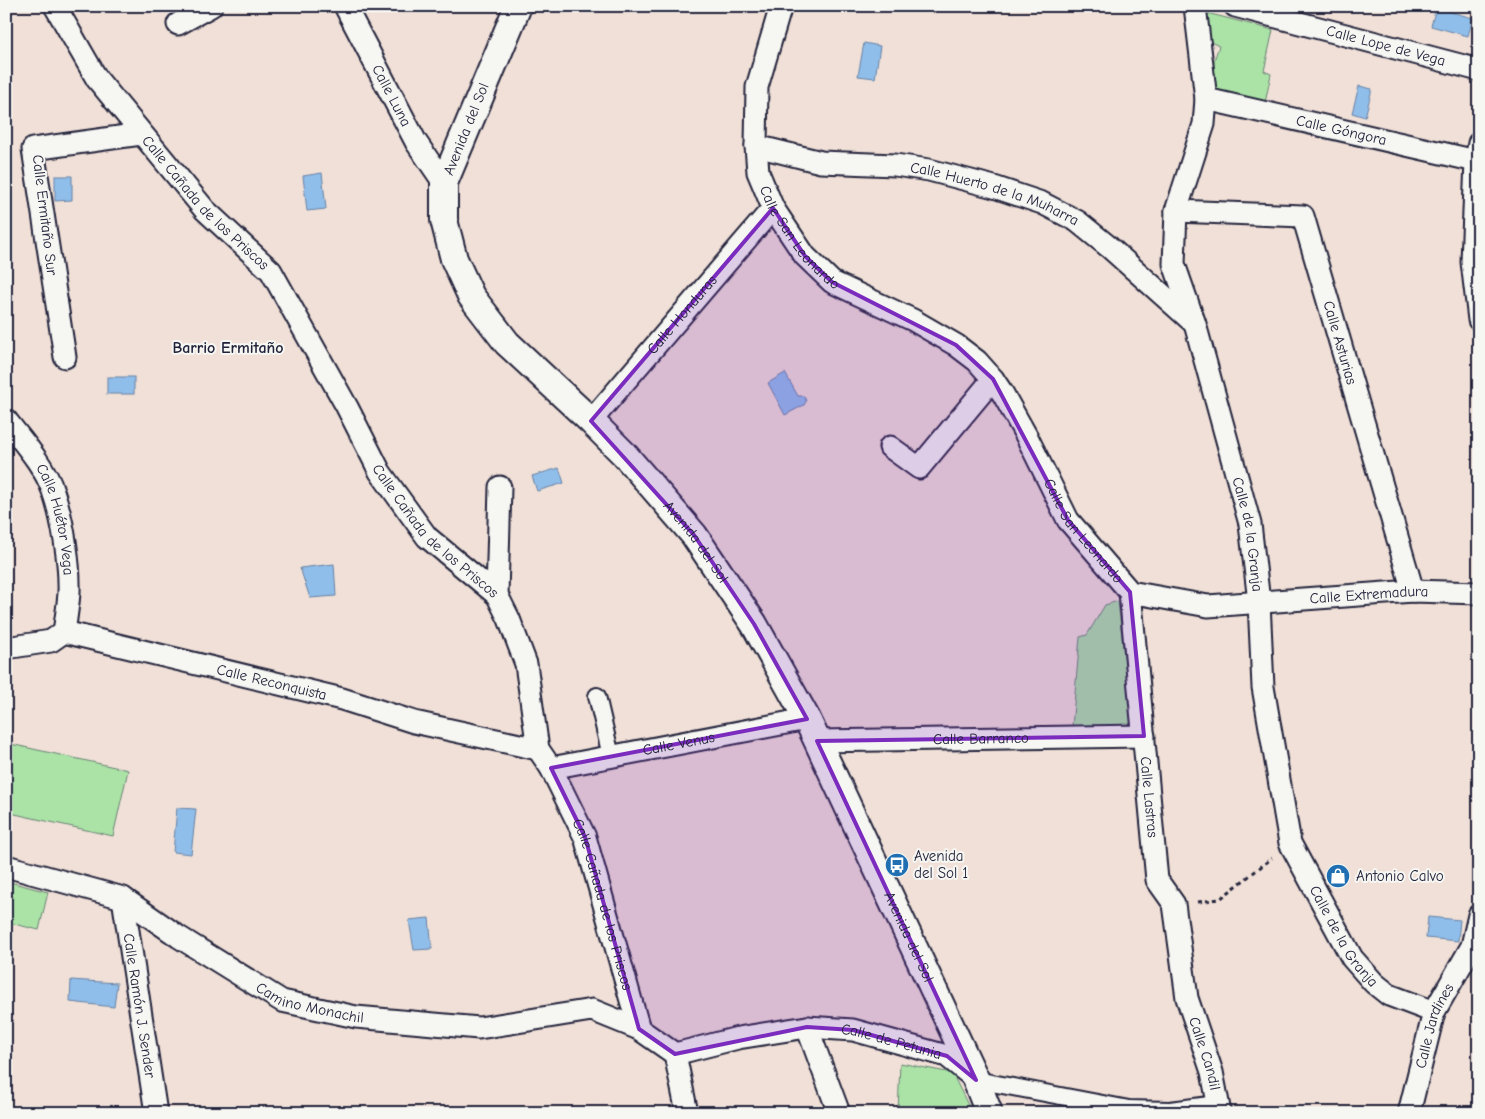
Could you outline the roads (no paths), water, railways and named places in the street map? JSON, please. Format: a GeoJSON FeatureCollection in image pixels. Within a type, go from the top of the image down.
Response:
{"type":"FeatureCollection","features":[{"type":"Feature","properties":{"kind":"street","name":"Calle Cañada de los Priscos"},"geometry":{"type":"LineString","coordinates":[[55,6],[97,79],[141,134],[205,210],[270,272],[346,407],[380,472],[427,537],[497,596],[509,619],[526,664],[538,749],[593,835],[639,1029]]}},
{"type":"Feature","properties":{"kind":"street"},"geometry":{"type":"LineString","coordinates":[[178,24],[210,6]]}},
{"type":"Feature","properties":{"kind":"street","name":"Calle Luna"},"geometry":{"type":"LineString","coordinates":[[345,6],[416,142],[444,183]]}},
{"type":"Feature","properties":{"kind":"street","name":"Avenida del Sol"},"geometry":{"type":"LineString","coordinates":[[518,6],[444,183],[444,220],[454,259],[471,296],[507,343],[624,454],[694,535],[754,624],[812,730],[976,1080],[989,1113]]}},
{"type":"Feature","properties":{"kind":"street","name":"Calle San Leonardo"},"geometry":{"type":"LineString","coordinates":[[781,6],[756,87],[758,172],[772,208],[805,256],[832,282],[913,320],[956,345],[977,361],[994,379],[1027,437],[1068,520],[1130,592],[1208,606],[1259,602]]}},
{"type":"Feature","properties":{"kind":"street","name":"Calle de la Granja"},"geometry":{"type":"LineString","coordinates":[[1195,6],[1206,100],[1204,124],[1176,211],[1174,264],[1195,324],[1250,524],[1259,602],[1263,687],[1290,843],[1352,958],[1374,983],[1389,995],[1434,1012]]}},
{"type":"Feature","properties":{"kind":"street","name":"Calle Lope de Vega"},"geometry":{"type":"LineString","coordinates":[[1234,6],[1479,70]]}},
{"type":"Feature","properties":{"kind":"street","name":"Calle Góngora"},"geometry":{"type":"LineString","coordinates":[[1206,100],[1477,152]]}},
{"type":"Feature","properties":{"kind":"street","name":"Calle Ermitaño Sur"},"geometry":{"type":"LineString","coordinates":[[65,357],[33,149],[141,134]]}},
{"type":"Feature","properties":{"kind":"street","name":"Calle Huerto de la Muharra"},"geometry":{"type":"LineString","coordinates":[[756,146],[821,162],[895,165],[929,170],[994,187],[1042,203],[1077,221],[1195,324]]}},
{"type":"Feature","properties":{"kind":"street"},"geometry":{"type":"LineString","coordinates":[[1477,152],[1472,262],[1479,320]]}},
{"type":"Feature","properties":{"kind":"street","name":"Calle Honduras"},"geometry":{"type":"LineString","coordinates":[[591,421],[772,208]]}},
{"type":"Feature","properties":{"kind":"street","name":"Calle Asturias"},"geometry":{"type":"LineString","coordinates":[[1176,211],[1304,216],[1413,591]]}},
{"type":"Feature","properties":{"kind":"street"},"geometry":{"type":"LineString","coordinates":[[890,448],[919,468],[994,379]]}},
{"type":"Feature","properties":{"kind":"street","name":"Calle Huétor Vega"},"geometry":{"type":"LineString","coordinates":[[6,420],[35,457],[53,490],[68,565],[69,592],[64,632]]}},
{"type":"Feature","properties":{"kind":"street"},"geometry":{"type":"LineString","coordinates":[[497,596],[500,487]]}},
{"type":"Feature","properties":{"kind":"street","name":"Calle Extremadura"},"geometry":{"type":"LineString","coordinates":[[1259,602],[1413,591],[1479,593]]}},
{"type":"Feature","properties":{"kind":"street","name":"Calle Lastras"},"geometry":{"type":"LineString","coordinates":[[1130,592],[1157,880],[1174,904],[1187,998]]}},
{"type":"Feature","properties":{"kind":"street"},"geometry":{"type":"LineString","coordinates":[[6,648],[51,641],[64,632]]}},
{"type":"Feature","properties":{"kind":"street","name":"Calle Reconquista"},"geometry":{"type":"LineString","coordinates":[[64,632],[342,699],[414,722],[538,749]]}},
{"type":"Feature","properties":{"kind":"street"},"geometry":{"type":"LineString","coordinates":[[597,696],[611,756]]}},
{"type":"Feature","properties":{"kind":"street","name":"Calle Barranco"},"geometry":{"type":"LineString","coordinates":[[812,730],[1144,736]]}},
{"type":"Feature","properties":{"kind":"street","name":"Calle Venus"},"geometry":{"type":"LineString","coordinates":[[551,768],[611,756],[812,730]]}},
{"type":"Feature","properties":{"kind":"street","name":"Camino Monachil"},"geometry":{"type":"LineString","coordinates":[[6,866],[123,898],[178,938],[282,1001],[356,1017],[480,1028],[592,1010],[639,1029]]}},
{"type":"Feature","properties":{"kind":"street","name":"Calle Ramón J. Sender"},"geometry":{"type":"LineString","coordinates":[[123,898],[156,1113]]}},
{"type":"Feature","properties":{"kind":"street","name":"Calle Jardines"},"geometry":{"type":"LineString","coordinates":[[1409,1113],[1434,1012],[1472,946],[1479,915]]}},
{"type":"Feature","properties":{"kind":"street","name":"Calle Candil"},"geometry":{"type":"LineString","coordinates":[[1187,998],[1212,1072],[1219,1108]]}},
{"type":"Feature","properties":{"kind":"street"},"geometry":{"type":"LineString","coordinates":[[807,1027],[839,1113]]}},
{"type":"Feature","properties":{"kind":"street","name":"Calle de Petunia"},"geometry":{"type":"LineString","coordinates":[[675,1054],[736,1031],[807,1027],[853,1030],[947,1056],[976,1080],[1129,1109],[1219,1108]]}},
{"type":"Feature","properties":{"kind":"street"},"geometry":{"type":"LineString","coordinates":[[639,1029],[675,1054],[687,1113]]}},
{"type":"Feature","properties":{"kind":"water"},"geometry":{"type":"Polygon","coordinates":[[[1436,8],[1473,18],[1468,36],[1431,26],[1436,8]]]}},
{"type":"Feature","properties":{"kind":"water"},"geometry":{"type":"Polygon","coordinates":[[[864,43],[880,46],[875,78],[858,76],[864,43]]]}},
{"type":"Feature","properties":{"kind":"water"},"geometry":{"type":"Polygon","coordinates":[[[1359,86],[1372,89],[1365,117],[1352,113],[1359,86]]]}},
{"type":"Feature","properties":{"kind":"water"},"geometry":{"type":"Polygon","coordinates":[[[322,173],[326,209],[307,211],[303,176],[322,173]]]}},
{"type":"Feature","properties":{"kind":"water"},"geometry":{"type":"Polygon","coordinates":[[[55,176],[72,176],[72,200],[55,201],[55,176]]]}},
{"type":"Feature","properties":{"kind":"water"},"geometry":{"type":"Polygon","coordinates":[[[785,373],[798,396],[804,396],[806,401],[804,405],[785,415],[768,383],[785,373]]]}},
{"type":"Feature","properties":{"kind":"water"},"geometry":{"type":"Polygon","coordinates":[[[107,377],[134,377],[134,394],[107,394],[107,377]]]}},
{"type":"Feature","properties":{"kind":"water"},"geometry":{"type":"Polygon","coordinates":[[[559,468],[564,483],[537,491],[532,476],[559,468]]]}},
{"type":"Feature","properties":{"kind":"water"},"geometry":{"type":"Polygon","coordinates":[[[334,564],[336,596],[310,598],[300,568],[334,564]]]}},
{"type":"Feature","properties":{"kind":"water"},"geometry":{"type":"Polygon","coordinates":[[[177,808],[196,809],[191,854],[173,852],[177,808]]]}},
{"type":"Feature","properties":{"kind":"water"},"geometry":{"type":"Polygon","coordinates":[[[1428,917],[1460,920],[1458,941],[1426,938],[1428,917]]]}},
{"type":"Feature","properties":{"kind":"water"},"geometry":{"type":"Polygon","coordinates":[[[429,918],[432,949],[414,950],[409,920],[429,918]]]}},
{"type":"Feature","properties":{"kind":"water"},"geometry":{"type":"Polygon","coordinates":[[[71,980],[117,983],[114,1007],[70,1002],[71,980]]]}},
{"type":"Feature","properties":{"kind":"place","name":"Avenida del Sol 1"},"geometry":{"type":"Point","coordinates":[897,865]}},
{"type":"Feature","properties":{"kind":"place","name":"Antonio Calvo"},"geometry":{"type":"Point","coordinates":[1338,876]}},
{"type":"Feature","properties":{"kind":"district","name":"Barrio Ermitaño"},"geometry":{"type":"Point","coordinates":[228,347]}}]}
